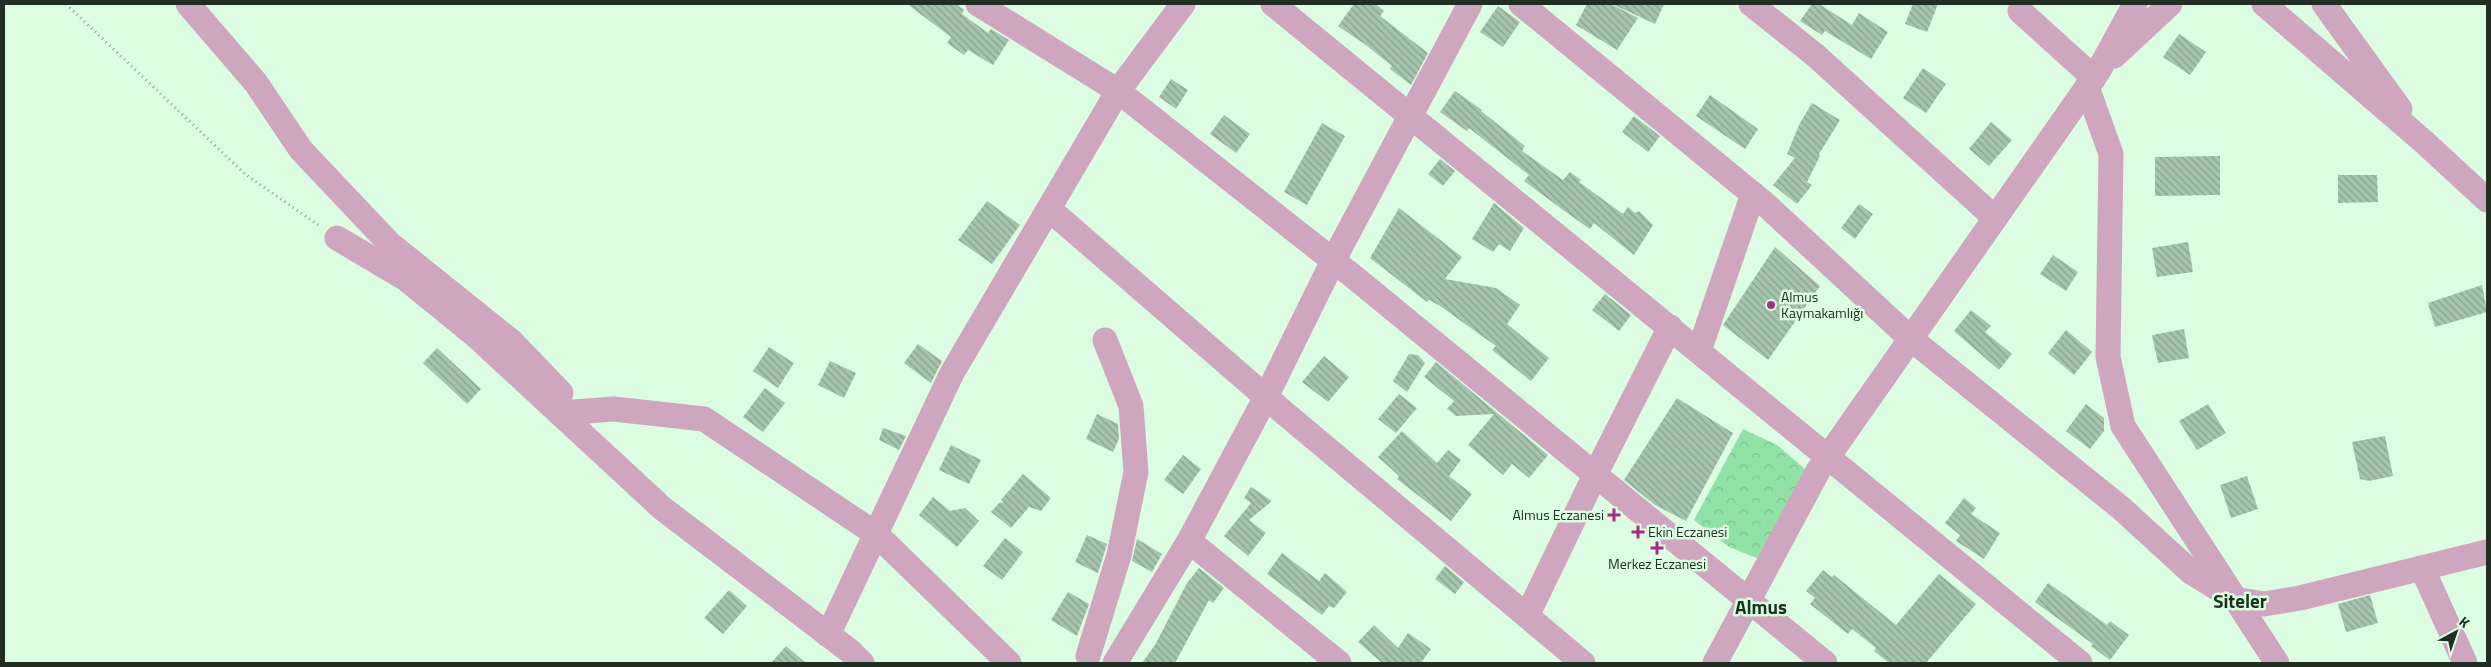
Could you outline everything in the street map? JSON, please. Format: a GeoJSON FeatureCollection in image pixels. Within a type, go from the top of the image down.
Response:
{"type":"FeatureCollection","features":[{"type":"Feature","properties":{"kind":"street"},"geometry":{"type":"LineString","coordinates":[[188,4],[256,83],[302,150],[390,244],[512,341],[569,412],[662,508],[862,663]]}},
{"type":"Feature","properties":{"kind":"street"},"geometry":{"type":"LineString","coordinates":[[978,4],[1118,92],[1333,261],[1825,663]]}},
{"type":"Feature","properties":{"kind":"street"},"geometry":{"type":"LineString","coordinates":[[828,635],[952,373],[1118,92],[1183,4]]}},
{"type":"Feature","properties":{"kind":"street"},"geometry":{"type":"LineString","coordinates":[[1272,4],[1829,456],[2080,663]]}},
{"type":"Feature","properties":{"kind":"street"},"geometry":{"type":"LineString","coordinates":[[1115,663],[1189,541],[1266,397],[1333,261],[1470,4]]}},
{"type":"Feature","properties":{"kind":"street"},"geometry":{"type":"LineString","coordinates":[[1521,4],[1753,194],[1911,339],[2121,508],[2191,572],[2234,599],[2264,604],[2291,600],[2487,552]]}},
{"type":"Feature","properties":{"kind":"street"},"geometry":{"type":"LineString","coordinates":[[1751,4],[1814,55],[1995,218]]}},
{"type":"Feature","properties":{"kind":"street"},"geometry":{"type":"LineString","coordinates":[[1715,663],[1818,471],[2094,78],[2135,4]]}},
{"type":"Feature","properties":{"kind":"street"},"geometry":{"type":"LineString","coordinates":[[2094,78],[2170,4]]}},
{"type":"Feature","properties":{"kind":"street"},"geometry":{"type":"LineString","coordinates":[[2264,4],[2424,142],[2487,200]]}},
{"type":"Feature","properties":{"kind":"street"},"geometry":{"type":"LineString","coordinates":[[2324,4],[2424,142]]}},
{"type":"Feature","properties":{"kind":"street"},"geometry":{"type":"LineString","coordinates":[[2016,6],[2094,78],[2111,154],[2108,357],[2123,426],[2277,663]]}},
{"type":"Feature","properties":{"kind":"street"},"geometry":{"type":"LineString","coordinates":[[1699,350],[1753,194]]}},
{"type":"Feature","properties":{"kind":"street"},"geometry":{"type":"LineString","coordinates":[[1048,209],[1266,397],[1584,663]]}},
{"type":"Feature","properties":{"kind":"street"},"geometry":{"type":"LineString","coordinates":[[337,238],[406,279],[569,412],[614,409],[704,419],[876,534],[1009,663]]}},
{"type":"Feature","properties":{"kind":"street"},"geometry":{"type":"LineString","coordinates":[[1527,616],[1595,475],[1670,327]]}},
{"type":"Feature","properties":{"kind":"street"},"geometry":{"type":"LineString","coordinates":[[1088,661],[1119,555],[1136,472],[1131,406],[1105,340]]}},
{"type":"Feature","properties":{"kind":"street"},"geometry":{"type":"LineString","coordinates":[[1189,541],[1339,663]]}},
{"type":"Feature","properties":{"kind":"street"},"geometry":{"type":"LineString","coordinates":[[2422,568],[2465,663]]}},
{"type":"Feature","properties":{"kind":"path"},"geometry":{"type":"LineString","coordinates":[[66,4],[245,174],[337,238]]}},
{"type":"Feature","properties":{"kind":"green space"},"geometry":{"type":"Polygon","coordinates":[[[1743,429],[1777,445],[1805,469],[1759,559],[1729,547],[1694,520],[1743,429]]]}},
{"type":"Feature","properties":{"kind":"building"},"geometry":{"type":"Polygon","coordinates":[[[907,4],[956,4],[964,10],[962,14],[988,33],[991,29],[1009,40],[993,65],[968,50],[964,55],[947,43],[951,37],[907,4]]]}},
{"type":"Feature","properties":{"kind":"building"},"geometry":{"type":"Polygon","coordinates":[[[1354,4],[1375,4],[1384,11],[1380,16],[1428,53],[1411,85],[1390,69],[1392,66],[1338,26],[1354,4]]]}},
{"type":"Feature","properties":{"kind":"building"},"geometry":{"type":"Polygon","coordinates":[[[1587,4],[1611,4],[1638,18],[1617,50],[1576,25],[1587,4]]]}},
{"type":"Feature","properties":{"kind":"building"},"geometry":{"type":"Polygon","coordinates":[[[1612,4],[1664,4],[1655,24],[1612,4]]]}},
{"type":"Feature","properties":{"kind":"building"},"geometry":{"type":"Polygon","coordinates":[[[1812,4],[1819,4],[1852,25],[1859,13],[1888,32],[1871,59],[1825,31],[1822,35],[1800,21],[1812,4]]]}},
{"type":"Feature","properties":{"kind":"building"},"geometry":{"type":"Polygon","coordinates":[[[1913,4],[1938,4],[1927,32],[1905,24],[1913,4]]]}},
{"type":"Feature","properties":{"kind":"building"},"geometry":{"type":"Polygon","coordinates":[[[1498,6],[1520,22],[1503,47],[1480,32],[1498,6]]]}},
{"type":"Feature","properties":{"kind":"building"},"geometry":{"type":"Polygon","coordinates":[[[2179,34],[2206,52],[2190,75],[2163,57],[2179,34]]]}},
{"type":"Feature","properties":{"kind":"building"},"geometry":{"type":"Polygon","coordinates":[[[1923,68],[1946,84],[1926,113],[1903,98],[1923,68]]]}},
{"type":"Feature","properties":{"kind":"building"},"geometry":{"type":"Polygon","coordinates":[[[1171,79],[1188,90],[1176,109],[1159,97],[1171,79]]]}},
{"type":"Feature","properties":{"kind":"building"},"geometry":{"type":"Polygon","coordinates":[[[1455,91],[1482,110],[1525,146],[1522,151],[1563,180],[1570,172],[1581,180],[1579,182],[1623,214],[1628,207],[1635,213],[1639,211],[1653,225],[1634,255],[1594,223],[1590,229],[1563,210],[1524,181],[1529,175],[1469,128],[1467,131],[1440,112],[1455,91]]]}},
{"type":"Feature","properties":{"kind":"building"},"geometry":{"type":"Polygon","coordinates":[[[1710,95],[1758,129],[1745,149],[1696,116],[1710,95]]]}},
{"type":"Feature","properties":{"kind":"building"},"geometry":{"type":"Polygon","coordinates":[[[1812,103],[1840,120],[1819,154],[1820,156],[1807,182],[1812,185],[1797,204],[1773,185],[1795,158],[1787,154],[1800,123],[1812,103]]]}},
{"type":"Feature","properties":{"kind":"building"},"geometry":{"type":"Polygon","coordinates":[[[1224,115],[1250,134],[1236,153],[1210,134],[1224,115]]]}},
{"type":"Feature","properties":{"kind":"building"},"geometry":{"type":"Polygon","coordinates":[[[1634,116],[1660,136],[1648,152],[1622,132],[1634,116]]]}},
{"type":"Feature","properties":{"kind":"building"},"geometry":{"type":"Polygon","coordinates":[[[1991,122],[2012,140],[1989,166],[1969,149],[1991,122]]]}},
{"type":"Feature","properties":{"kind":"building"},"geometry":{"type":"Polygon","coordinates":[[[1322,123],[1345,136],[1307,205],[1284,192],[1322,123]]]}},
{"type":"Feature","properties":{"kind":"building"},"geometry":{"type":"Polygon","coordinates":[[[2220,156],[2220,195],[2155,196],[2155,157],[2220,156]]]}},
{"type":"Feature","properties":{"kind":"building"},"geometry":{"type":"Polygon","coordinates":[[[1440,159],[1455,171],[1443,186],[1428,174],[1440,159]]]}},
{"type":"Feature","properties":{"kind":"building"},"geometry":{"type":"Polygon","coordinates":[[[2338,175],[2377,175],[2378,202],[2338,203],[2338,175]]]}},
{"type":"Feature","properties":{"kind":"building"},"geometry":{"type":"Polygon","coordinates":[[[987,201],[1020,225],[992,264],[958,240],[987,201]]]}},
{"type":"Feature","properties":{"kind":"building"},"geometry":{"type":"Polygon","coordinates":[[[1494,203],[1524,228],[1510,251],[1499,244],[1493,252],[1472,239],[1494,203]]]}},
{"type":"Feature","properties":{"kind":"building"},"geometry":{"type":"Polygon","coordinates":[[[1859,204],[1873,214],[1855,239],[1841,228],[1859,204]]]}},
{"type":"Feature","properties":{"kind":"building"},"geometry":{"type":"Polygon","coordinates":[[[1399,208],[1462,257],[1445,279],[1496,288],[1520,305],[1507,324],[1549,358],[1531,381],[1492,350],[1496,346],[1440,306],[1429,300],[1427,302],[1370,258],[1399,208]]]}},
{"type":"Feature","properties":{"kind":"building"},"geometry":{"type":"Polygon","coordinates":[[[2188,242],[2193,272],[2157,277],[2152,248],[2188,242]]]}},
{"type":"Feature","properties":{"kind":"building","name":"Almus Kaymakamlığı"},"geometry":{"type":"Polygon","coordinates":[[[1775,247],[1820,286],[1768,360],[1723,325],[1775,247]]]}},
{"type":"Feature","properties":{"kind":"building"},"geometry":{"type":"Polygon","coordinates":[[[2053,255],[2078,272],[2066,291],[2040,274],[2053,255]]]}},
{"type":"Feature","properties":{"kind":"building"},"geometry":{"type":"Polygon","coordinates":[[[2482,285],[2487,312],[2435,327],[2428,303],[2482,285]]]}},
{"type":"Feature","properties":{"kind":"building"},"geometry":{"type":"Polygon","coordinates":[[[1605,294],[1631,315],[1619,331],[1592,310],[1605,294]]]}},
{"type":"Feature","properties":{"kind":"building"},"geometry":{"type":"Polygon","coordinates":[[[1971,310],[1991,326],[1985,332],[2012,354],[1999,370],[1954,331],[1971,310]]]}},
{"type":"Feature","properties":{"kind":"building"},"geometry":{"type":"Polygon","coordinates":[[[2184,329],[2189,358],[2158,363],[2152,335],[2184,329]]]}},
{"type":"Feature","properties":{"kind":"building"},"geometry":{"type":"Polygon","coordinates":[[[2066,330],[2092,352],[2074,375],[2048,353],[2066,330]]]}},
{"type":"Feature","properties":{"kind":"building"},"geometry":{"type":"Polygon","coordinates":[[[918,344],[942,361],[931,383],[904,363],[918,344]]]}},
{"type":"Feature","properties":{"kind":"building"},"geometry":{"type":"Polygon","coordinates":[[[769,347],[794,363],[778,388],[753,371],[769,347]]]}},
{"type":"Feature","properties":{"kind":"building"},"geometry":{"type":"Polygon","coordinates":[[[437,348],[481,389],[467,404],[423,363],[437,348]]]}},
{"type":"Feature","properties":{"kind":"building"},"geometry":{"type":"Polygon","coordinates":[[[1409,354],[1418,355],[1425,363],[1407,392],[1393,381],[1409,354]]]}},
{"type":"Feature","properties":{"kind":"building"},"geometry":{"type":"Polygon","coordinates":[[[1324,356],[1349,377],[1328,402],[1302,382],[1324,356]]]}},
{"type":"Feature","properties":{"kind":"building"},"geometry":{"type":"Polygon","coordinates":[[[830,361],[856,373],[844,398],[818,385],[830,361]]]}},
{"type":"Feature","properties":{"kind":"building"},"geometry":{"type":"Polygon","coordinates":[[[1436,362],[1548,455],[1529,478],[1512,464],[1503,475],[1468,445],[1494,414],[1456,416],[1447,409],[1454,401],[1424,377],[1436,362]]]}},
{"type":"Feature","properties":{"kind":"building"},"geometry":{"type":"Polygon","coordinates":[[[765,388],[785,403],[763,432],[743,417],[765,388]]]}},
{"type":"Feature","properties":{"kind":"building"},"geometry":{"type":"Polygon","coordinates":[[[1399,394],[1417,408],[1396,433],[1378,419],[1399,394]]]}},
{"type":"Feature","properties":{"kind":"building"},"geometry":{"type":"Polygon","coordinates":[[[1677,398],[1733,433],[1686,521],[1655,505],[1624,480],[1677,398]]]}},
{"type":"Feature","properties":{"kind":"building"},"geometry":{"type":"Polygon","coordinates":[[[2086,404],[2104,418],[2104,431],[2090,449],[2066,431],[2086,404]]]}},
{"type":"Feature","properties":{"kind":"building"},"geometry":{"type":"Polygon","coordinates":[[[2208,404],[2226,433],[2197,450],[2179,421],[2208,404]]]}},
{"type":"Feature","properties":{"kind":"building"},"geometry":{"type":"Polygon","coordinates":[[[1097,414],[1118,424],[1119,439],[1113,452],[1086,439],[1097,414]]]}},
{"type":"Feature","properties":{"kind":"building"},"geometry":{"type":"Polygon","coordinates":[[[883,428],[906,436],[899,450],[879,440],[883,428]]]}},
{"type":"Feature","properties":{"kind":"building"},"geometry":{"type":"Polygon","coordinates":[[[1402,431],[1437,463],[1448,450],[1461,460],[1449,476],[1472,494],[1451,521],[1397,479],[1399,476],[1378,457],[1402,431]]]}},
{"type":"Feature","properties":{"kind":"building"},"geometry":{"type":"Polygon","coordinates":[[[2385,436],[2393,476],[2369,481],[2360,479],[2352,442],[2385,436]]]}},
{"type":"Feature","properties":{"kind":"building"},"geometry":{"type":"Polygon","coordinates":[[[951,445],[981,460],[969,484],[939,470],[951,445]]]}},
{"type":"Feature","properties":{"kind":"building"},"geometry":{"type":"Polygon","coordinates":[[[1183,455],[1201,469],[1183,494],[1164,480],[1183,455]]]}},
{"type":"Feature","properties":{"kind":"building"},"geometry":{"type":"Polygon","coordinates":[[[1023,474],[1051,498],[1041,511],[1029,507],[1011,528],[991,512],[999,503],[1004,502],[1001,500],[1023,474]]]}},
{"type":"Feature","properties":{"kind":"building"},"geometry":{"type":"Polygon","coordinates":[[[2247,476],[2258,509],[2231,518],[2220,485],[2247,476]]]}},
{"type":"Feature","properties":{"kind":"building"},"geometry":{"type":"Polygon","coordinates":[[[1251,487],[1272,501],[1249,520],[1266,533],[1248,556],[1224,536],[1251,503],[1244,498],[1251,487]]]}},
{"type":"Feature","properties":{"kind":"building"},"geometry":{"type":"Polygon","coordinates":[[[933,497],[950,511],[965,508],[979,521],[957,547],[919,515],[933,497]]]}},
{"type":"Feature","properties":{"kind":"building"},"geometry":{"type":"Polygon","coordinates":[[[1964,498],[1976,508],[1971,514],[2000,533],[1984,559],[1956,541],[1960,535],[1945,523],[1964,498]]]}},
{"type":"Feature","properties":{"kind":"building"},"geometry":{"type":"Polygon","coordinates":[[[1087,535],[1107,544],[1098,573],[1075,562],[1087,535]]]}},
{"type":"Feature","properties":{"kind":"building"},"geometry":{"type":"Polygon","coordinates":[[[1005,538],[1023,552],[1002,580],[983,566],[1005,538]]]}},
{"type":"Feature","properties":{"kind":"building"},"geometry":{"type":"Polygon","coordinates":[[[1137,539],[1162,554],[1152,572],[1132,561],[1137,539]]]}},
{"type":"Feature","properties":{"kind":"building"},"geometry":{"type":"Polygon","coordinates":[[[1282,553],[1319,581],[1325,573],[1347,592],[1334,608],[1329,606],[1322,615],[1267,574],[1282,553]]]}},
{"type":"Feature","properties":{"kind":"building"},"geometry":{"type":"Polygon","coordinates":[[[1445,566],[1464,582],[1455,594],[1435,579],[1445,566]]]}},
{"type":"Feature","properties":{"kind":"building"},"geometry":{"type":"Polygon","coordinates":[[[1199,568],[1224,588],[1213,603],[1209,600],[1175,663],[1142,663],[1155,645],[1187,583],[1199,568]]]}},
{"type":"Feature","properties":{"kind":"building"},"geometry":{"type":"Polygon","coordinates":[[[1823,570],[1832,577],[1834,575],[1896,625],[1939,574],[1976,604],[1926,663],[1889,663],[1874,651],[1876,648],[1852,629],[1848,634],[1810,604],[1815,598],[1806,591],[1823,570]]]}},
{"type":"Feature","properties":{"kind":"building"},"geometry":{"type":"Polygon","coordinates":[[[2048,583],[2107,625],[2110,621],[2129,635],[2110,660],[2091,646],[2093,644],[2035,602],[2048,583]]]}},
{"type":"Feature","properties":{"kind":"building"},"geometry":{"type":"Polygon","coordinates":[[[729,590],[747,606],[723,634],[704,618],[729,590]]]}},
{"type":"Feature","properties":{"kind":"building"},"geometry":{"type":"Polygon","coordinates":[[[1068,592],[1089,604],[1077,636],[1051,620],[1068,592]]]}},
{"type":"Feature","properties":{"kind":"building"},"geometry":{"type":"Polygon","coordinates":[[[2370,595],[2378,623],[2346,632],[2338,604],[2370,595]]]}},
{"type":"Feature","properties":{"kind":"building"},"geometry":{"type":"Polygon","coordinates":[[[1374,625],[1398,648],[1408,633],[1431,649],[1421,663],[1382,663],[1358,642],[1374,625]]]}},
{"type":"Feature","properties":{"kind":"building"},"geometry":{"type":"Polygon","coordinates":[[[786,646],[806,663],[771,663],[786,646]]]}},
{"type":"Feature","properties":{"kind":"place","name":"Almus Kaymakamlığı"},"geometry":{"type":"Point","coordinates":[1771,305]}},
{"type":"Feature","properties":{"kind":"place","name":"Almus Eczanesi"},"geometry":{"type":"Point","coordinates":[1614,515]}},
{"type":"Feature","properties":{"kind":"place","name":"Ekin Eczanesi"},"geometry":{"type":"Point","coordinates":[1638,532]}},
{"type":"Feature","properties":{"kind":"place","name":"Merkez Eczanesi"},"geometry":{"type":"Point","coordinates":[1657,548]}},
{"type":"Feature","properties":{"kind":"district","name":"Siteler"},"geometry":{"type":"Point","coordinates":[2240,601]}},
{"type":"Feature","properties":{"kind":"district","name":"Almus"},"geometry":{"type":"Point","coordinates":[1761,607]}}]}
